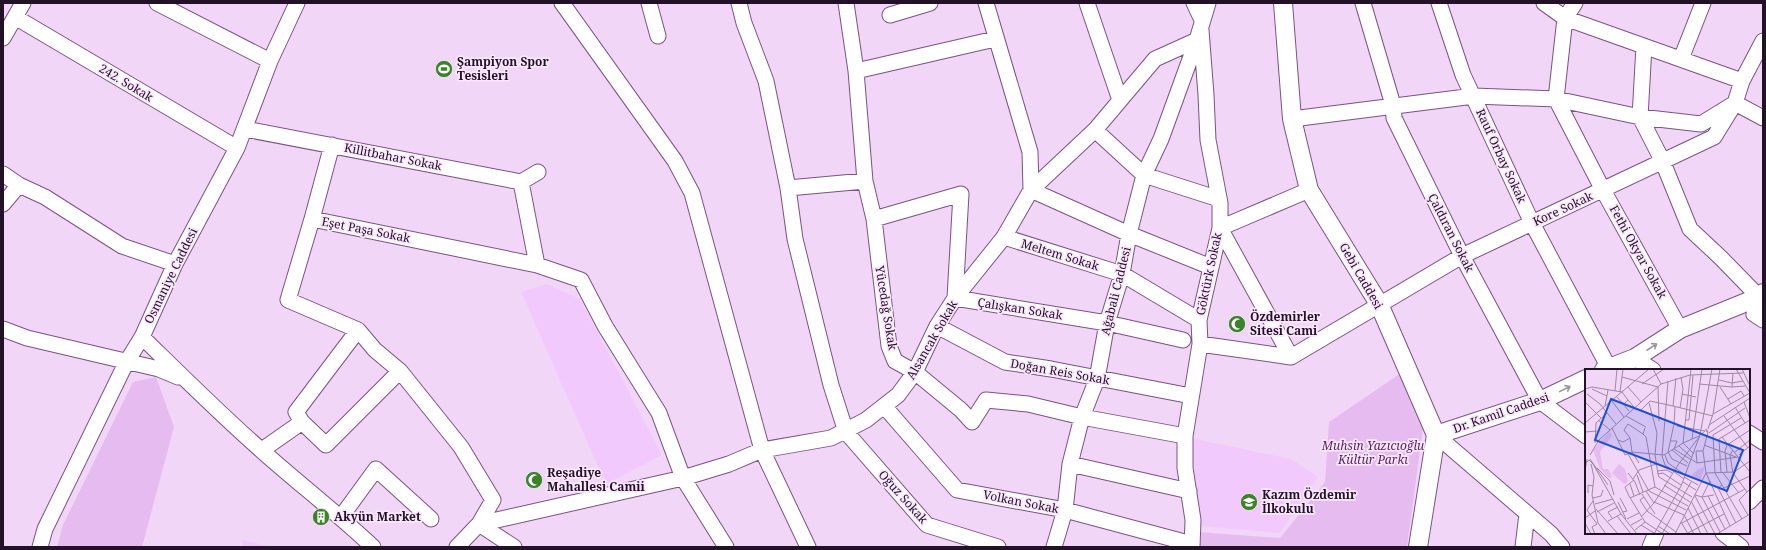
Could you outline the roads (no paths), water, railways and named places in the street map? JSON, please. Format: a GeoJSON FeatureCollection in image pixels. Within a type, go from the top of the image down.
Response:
{"type":"FeatureCollection","features":[{"type":"Feature","properties":{"kind":"main road","name":"Gebi Caddesi"},"geometry":{"type":"LineString","coordinates":[[1283,3],[1292,119],[1309,190],[1379,304],[1436,436]]}},
{"type":"Feature","properties":{"kind":"main road"},"geometry":{"type":"LineString","coordinates":[[1607,369],[1635,358],[1680,329],[1761,295]]}},
{"type":"Feature","properties":{"kind":"main road","name":"Dr. Kamil Caddesi"},"geometry":{"type":"LineString","coordinates":[[1436,436],[1540,401],[1585,379]]}},
{"type":"Feature","properties":{"kind":"main road"},"geometry":{"type":"LineString","coordinates":[[1418,547],[1436,436]]}},
{"type":"Feature","properties":{"kind":"street"},"geometry":{"type":"LineString","coordinates":[[3,38],[23,3]]}},
{"type":"Feature","properties":{"kind":"street","name":"Osmaniye Caddesi"},"geometry":{"type":"LineString","coordinates":[[40,547],[46,529],[126,363],[142,337],[175,264],[237,148],[270,61],[297,3]]}},
{"type":"Feature","properties":{"kind":"street"},"geometry":{"type":"LineString","coordinates":[[562,3],[675,161],[692,193],[762,450],[808,547]]}},
{"type":"Feature","properties":{"kind":"street"},"geometry":{"type":"LineString","coordinates":[[649,3],[658,36]]}},
{"type":"Feature","properties":{"kind":"street"},"geometry":{"type":"LineString","coordinates":[[738,3],[766,81],[788,188],[795,238],[831,385],[846,432]]}},
{"type":"Feature","properties":{"kind":"street","name":"Yücedağ Sokak"},"geometry":{"type":"LineString","coordinates":[[846,3],[856,71],[865,181],[874,219],[889,346],[895,361],[915,372],[961,410],[972,422],[986,400],[1028,404],[1082,417],[1184,436]]}},
{"type":"Feature","properties":{"kind":"street"},"geometry":{"type":"LineString","coordinates":[[890,15],[930,3]]}},
{"type":"Feature","properties":{"kind":"street"},"geometry":{"type":"LineString","coordinates":[[986,3],[1030,152],[1031,190],[1129,234],[1211,267]]}},
{"type":"Feature","properties":{"kind":"street"},"geometry":{"type":"LineString","coordinates":[[1087,3],[1120,100]]}},
{"type":"Feature","properties":{"kind":"street"},"geometry":{"type":"LineString","coordinates":[[1197,40],[1203,3]]}},
{"type":"Feature","properties":{"kind":"street","name":"Çaldıran Sokak"},"geometry":{"type":"LineString","coordinates":[[1363,3],[1393,105],[1394,118],[1462,256],[1540,401],[1585,435]]}},
{"type":"Feature","properties":{"kind":"street","name":"Rauf Orbay Sokak"},"geometry":{"type":"LineString","coordinates":[[1439,3],[1463,75],[1532,223],[1607,369]]}},
{"type":"Feature","properties":{"kind":"street"},"geometry":{"type":"LineString","coordinates":[[1544,3],[1565,18],[1742,81],[1763,41]]}},
{"type":"Feature","properties":{"kind":"street"},"geometry":{"type":"LineString","coordinates":[[1556,99],[1565,18],[1575,3]]}},
{"type":"Feature","properties":{"kind":"street"},"geometry":{"type":"LineString","coordinates":[[1680,59],[1703,3]]}},
{"type":"Feature","properties":{"kind":"street"},"geometry":{"type":"LineString","coordinates":[[165,5],[270,61]]}},
{"type":"Feature","properties":{"kind":"street","name":"242. Sokak"},"geometry":{"type":"LineString","coordinates":[[15,17],[237,148]]}},
{"type":"Feature","properties":{"kind":"street","name":"Göktürk Sokak"},"geometry":{"type":"LineString","coordinates":[[1192,546],[1193,520],[1185,468],[1184,436],[1200,344],[1199,320],[1220,228],[1219,199],[1208,140],[1201,22]]}},
{"type":"Feature","properties":{"kind":"street"},"geometry":{"type":"LineString","coordinates":[[856,71],[996,39]]}},
{"type":"Feature","properties":{"kind":"street","name":"Alsancak Sokak"},"geometry":{"type":"LineString","coordinates":[[479,524],[683,478],[729,464],[762,450],[831,438],[846,432],[866,420],[898,395],[915,372],[937,326],[955,298],[1004,237],[1031,190],[1095,130],[1155,59],[1197,40]]}},
{"type":"Feature","properties":{"kind":"street","name":"Ağabali Caddesi"},"geometry":{"type":"LineString","coordinates":[[1054,547],[1065,510],[1070,464],[1082,417],[1097,379],[1107,323],[1122,274],[1129,234],[1144,175],[1161,139],[1197,40]]}},
{"type":"Feature","properties":{"kind":"street"},"geometry":{"type":"LineString","coordinates":[[1644,46],[1640,117],[1662,160],[1690,230],[1761,295],[1754,314],[1763,320]]}},
{"type":"Feature","properties":{"kind":"street","name":"Kore Sokak"},"geometry":{"type":"LineString","coordinates":[[1379,304],[1462,256],[1603,190],[1662,160],[1714,137],[1735,103],[1742,81]]}},
{"type":"Feature","properties":{"kind":"street"},"geometry":{"type":"LineString","coordinates":[[1292,119],[1393,105],[1474,96],[1556,99],[1640,117],[1701,124],[1735,103],[1763,118]]}},
{"type":"Feature","properties":{"kind":"street","name":"Fethi Okyar Sokak"},"geometry":{"type":"LineString","coordinates":[[1556,99],[1603,190],[1680,329]]}},
{"type":"Feature","properties":{"kind":"street","name":"Killitbahar Sokak"},"geometry":{"type":"LineString","coordinates":[[245,129],[521,182]]}},
{"type":"Feature","properties":{"kind":"street"},"geometry":{"type":"LineString","coordinates":[[1095,130],[1144,175],[1219,199]]}},
{"type":"Feature","properties":{"kind":"street"},"geometry":{"type":"LineString","coordinates":[[312,219],[332,145]]}},
{"type":"Feature","properties":{"kind":"street"},"geometry":{"type":"LineString","coordinates":[[537,265],[521,182],[538,172]]}},
{"type":"Feature","properties":{"kind":"street"},"geometry":{"type":"LineString","coordinates":[[3,174],[19,185],[45,197],[122,246],[175,264]]}},
{"type":"Feature","properties":{"kind":"street"},"geometry":{"type":"LineString","coordinates":[[788,188],[865,181]]}},
{"type":"Feature","properties":{"kind":"street"},"geometry":{"type":"LineString","coordinates":[[3,204],[19,185]]}},
{"type":"Feature","properties":{"kind":"street"},"geometry":{"type":"LineString","coordinates":[[1291,357],[1220,228],[1309,190]]}},
{"type":"Feature","properties":{"kind":"street"},"geometry":{"type":"LineString","coordinates":[[874,219],[961,194],[955,298]]}},
{"type":"Feature","properties":{"kind":"street","name":"Eşet Paşa Sokak"},"geometry":{"type":"LineString","coordinates":[[479,524],[493,500],[461,447],[400,371],[374,350],[358,330],[288,300],[312,219],[537,265],[581,280],[605,326],[659,413],[683,478],[726,547]]}},
{"type":"Feature","properties":{"kind":"street","name":"Meltem Sokak"},"geometry":{"type":"LineString","coordinates":[[1004,237],[1122,274],[1199,320]]}},
{"type":"Feature","properties":{"kind":"street","name":"Çalışkan Sokak"},"geometry":{"type":"LineString","coordinates":[[955,298],[1107,323],[1183,340]]}},
{"type":"Feature","properties":{"kind":"street"},"geometry":{"type":"LineString","coordinates":[[1200,344],[1291,357],[1379,304]]}},
{"type":"Feature","properties":{"kind":"street","name":"Doğan Reis Sokak"},"geometry":{"type":"LineString","coordinates":[[937,326],[1005,362],[1051,369],[1192,396]]}},
{"type":"Feature","properties":{"kind":"street"},"geometry":{"type":"LineString","coordinates":[[3,329],[28,338],[159,370],[186,381]]}},
{"type":"Feature","properties":{"kind":"street"},"geometry":{"type":"LineString","coordinates":[[358,330],[296,412],[302,422],[326,445],[400,371]]}},
{"type":"Feature","properties":{"kind":"street"},"geometry":{"type":"LineString","coordinates":[[142,337],[186,381],[373,547]]}},
{"type":"Feature","properties":{"kind":"street"},"geometry":{"type":"LineString","coordinates":[[1635,358],[1652,369]]}},
{"type":"Feature","properties":{"kind":"street","name":"Volkan Sokak"},"geometry":{"type":"LineString","coordinates":[[884,406],[957,490],[1065,510],[1192,546]]}},
{"type":"Feature","properties":{"kind":"street"},"geometry":{"type":"LineString","coordinates":[[262,450],[302,422]]}},
{"type":"Feature","properties":{"kind":"street","name":"Oğuz Sokak"},"geometry":{"type":"LineString","coordinates":[[846,432],[927,525],[998,547]]}},
{"type":"Feature","properties":{"kind":"street"},"geometry":{"type":"LineString","coordinates":[[1750,434],[1763,442]]}},
{"type":"Feature","properties":{"kind":"street"},"geometry":{"type":"LineString","coordinates":[[1436,436],[1551,534],[1562,547]]}},
{"type":"Feature","properties":{"kind":"street"},"geometry":{"type":"LineString","coordinates":[[1070,464],[1189,490]]}},
{"type":"Feature","properties":{"kind":"street"},"geometry":{"type":"LineString","coordinates":[[341,517],[376,469],[431,518]]}},
{"type":"Feature","properties":{"kind":"street"},"geometry":{"type":"LineString","coordinates":[[1750,501],[1763,488]]}},
{"type":"Feature","properties":{"kind":"street"},"geometry":{"type":"LineString","coordinates":[[1523,547],[1527,514]]}},
{"type":"Feature","properties":{"kind":"street"},"geometry":{"type":"LineString","coordinates":[[458,547],[479,524],[514,547]]}},
{"type":"Feature","properties":{"kind":"street"},"geometry":{"type":"LineString","coordinates":[[1650,547],[1656,534]]}},
{"type":"Feature","properties":{"kind":"street"},"geometry":{"type":"LineString","coordinates":[[1724,534],[1741,547]]}},
{"type":"Feature","properties":{"kind":"place","name":"Şampiyon Spor Tesisleri"},"geometry":{"type":"Point","coordinates":[444,69]}},
{"type":"Feature","properties":{"kind":"place","name":"Özdemirler Sitesi Cami"},"geometry":{"type":"Point","coordinates":[1237,324]}},
{"type":"Feature","properties":{"kind":"place","name":"Reşadiye Mahallesi Camii"},"geometry":{"type":"Point","coordinates":[534,480]}},
{"type":"Feature","properties":{"kind":"place","name":"Kazım Özdemir İlkokulu"},"geometry":{"type":"Point","coordinates":[1249,502]}},
{"type":"Feature","properties":{"kind":"place","name":"Akyün Market"},"geometry":{"type":"Point","coordinates":[321,517]}},
{"type":"Feature","properties":{"kind":"park label","name":"Muhsin Yazıcıoğlu Kültür Parkı"},"geometry":{"type":"Point","coordinates":[1373,453]}}]}
